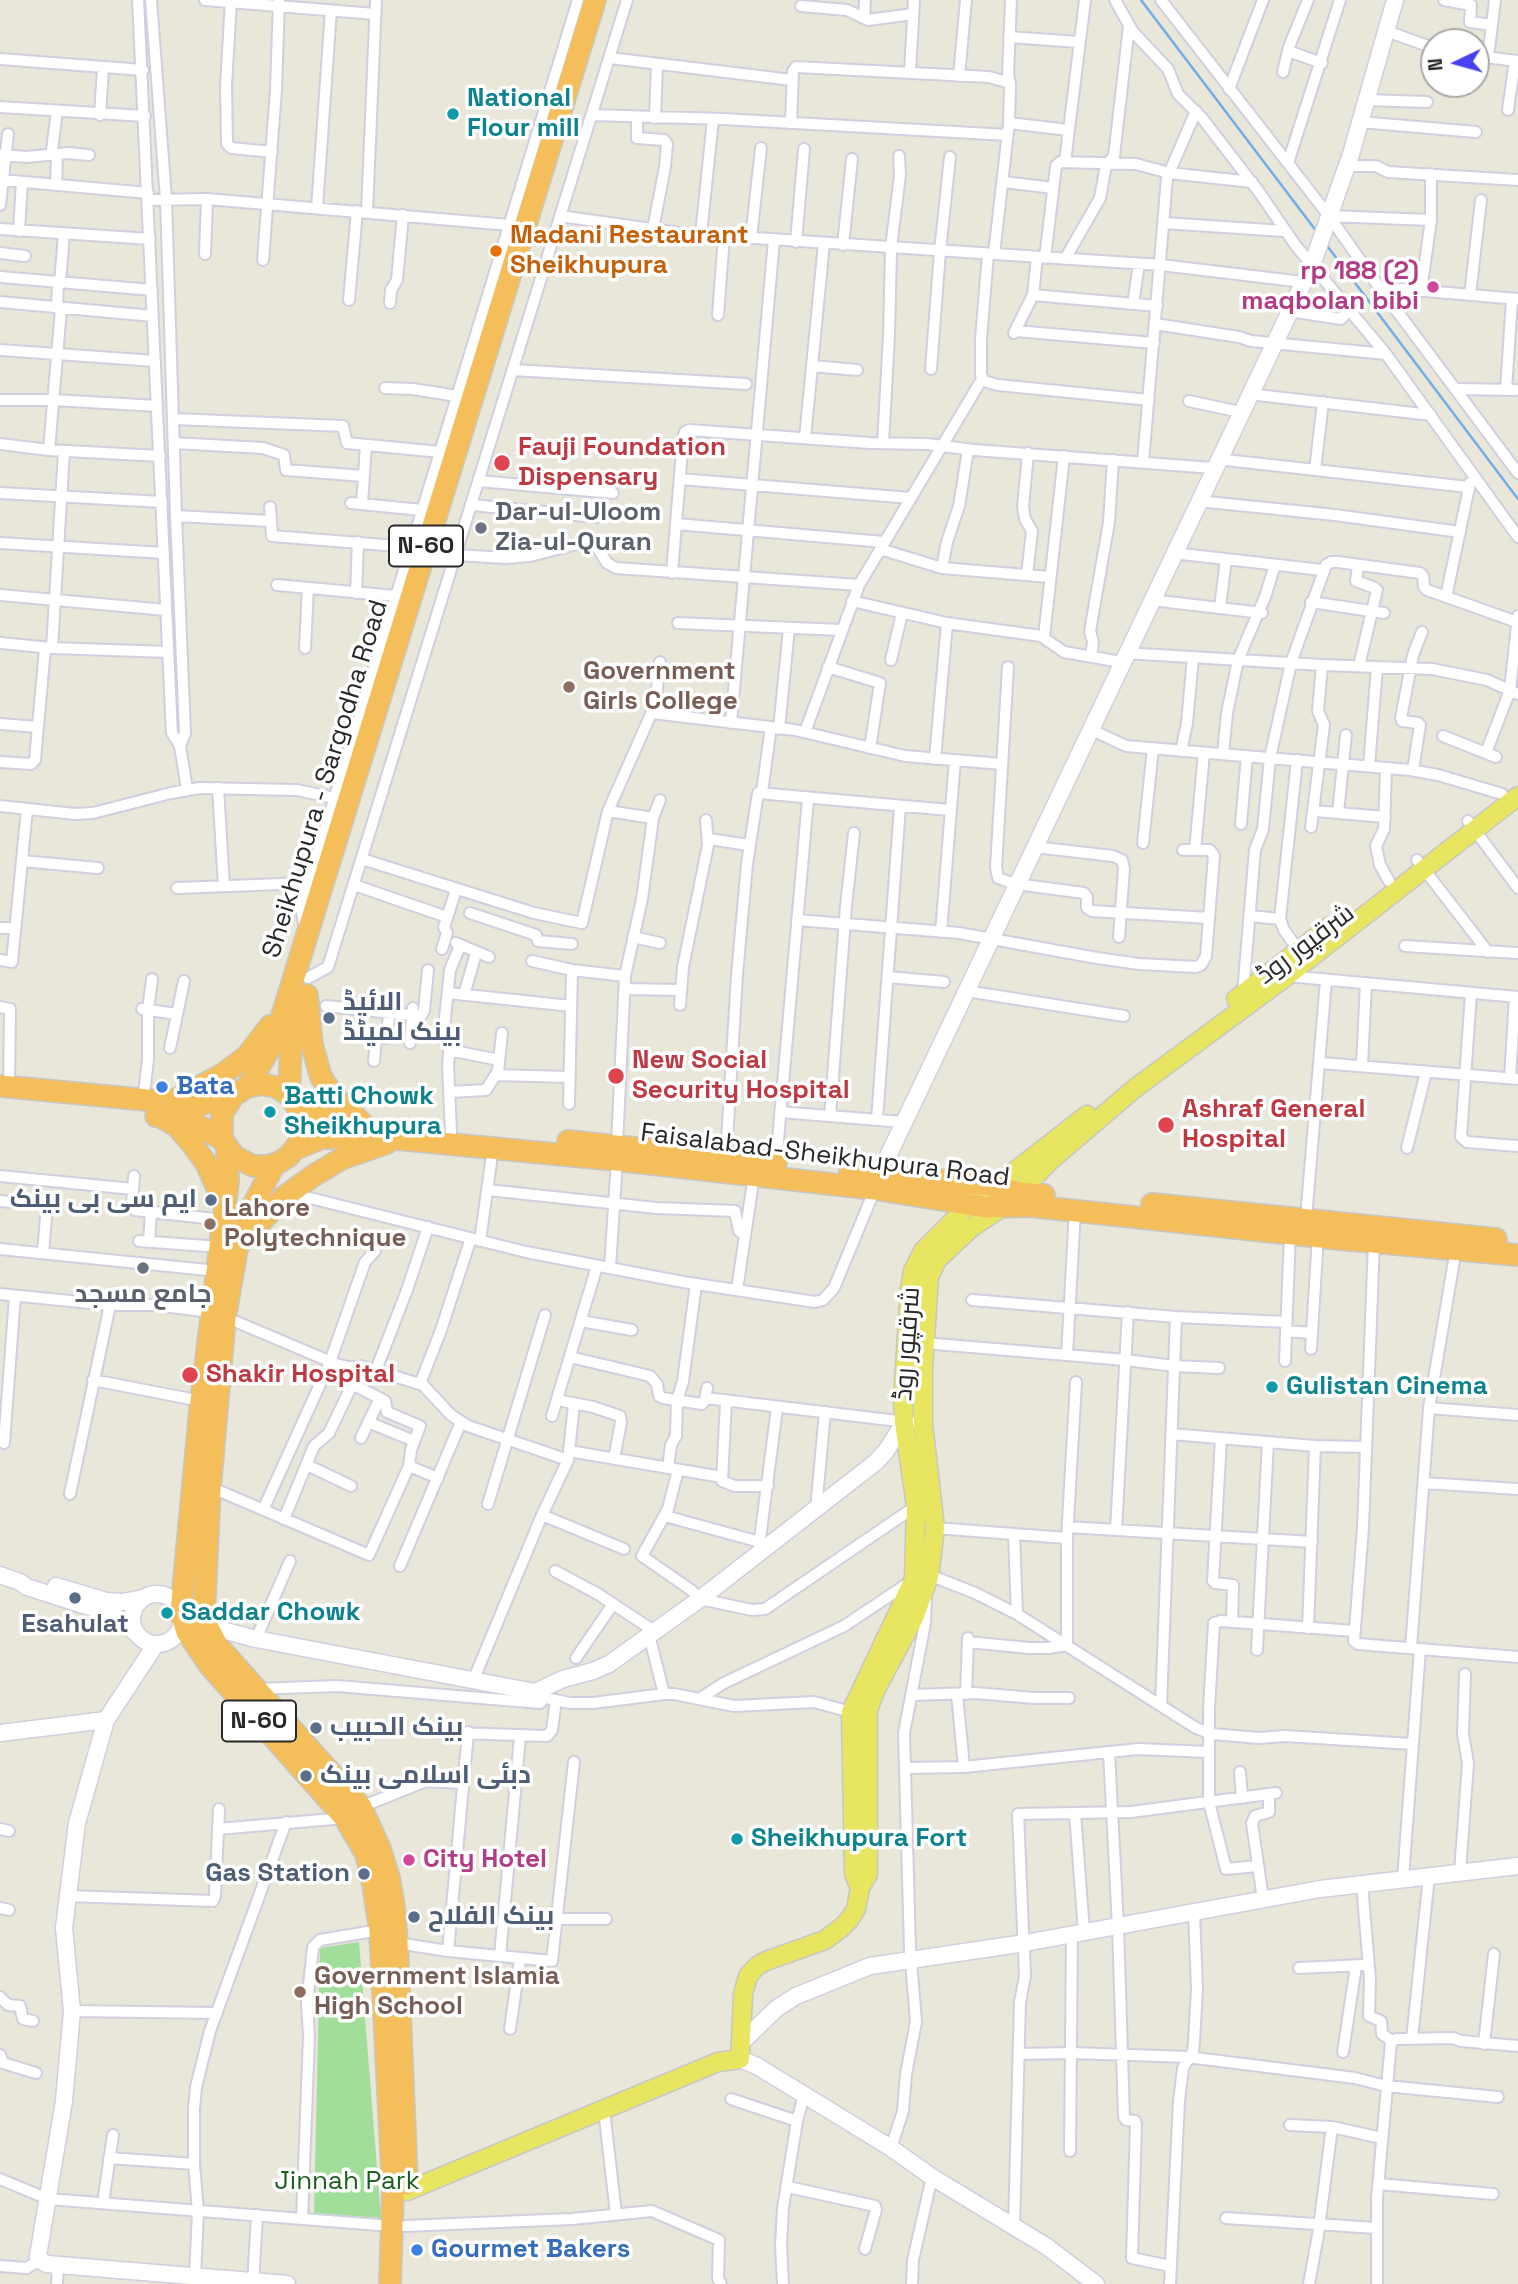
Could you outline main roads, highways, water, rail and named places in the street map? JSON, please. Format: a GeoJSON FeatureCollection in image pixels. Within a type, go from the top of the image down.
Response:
{"type":"FeatureCollection","features":[{"type":"Feature","properties":{"kind":"highway","name":"Sheikhupura - Sargodha Road"},"geometry":{"type":"LineString","coordinates":[[294,1100],[291,1042],[307,935],[595,0]]}},
{"type":"Feature","properties":{"kind":"highway","name":"Sheikhupura - Sargodha Road"},"geometry":{"type":"LineString","coordinates":[[240,1091],[273,1043],[302,981],[608,0]]}},
{"type":"Feature","properties":{"kind":"highway"},"geometry":{"type":"LineString","coordinates":[[157,1106],[223,1074],[247,1056],[266,1034],[302,981]]}},
{"type":"Feature","properties":{"kind":"highway"},"geometry":{"type":"LineString","coordinates":[[302,981],[312,1045],[321,1077],[335,1098],[364,1125]]}},
{"type":"Feature","properties":{"kind":"highway"},"geometry":{"type":"LineString","coordinates":[[3,1090],[157,1106],[199,1105],[269,1084],[294,1100],[302,1118],[302,1131],[295,1149],[286,1159],[263,1167],[238,1159],[225,1143],[185,1118],[157,1106]]}},
{"type":"Feature","properties":{"kind":"highway"},"geometry":{"type":"LineString","coordinates":[[225,1143],[222,1114],[240,1091]]}},
{"type":"Feature","properties":{"kind":"highway","name":"Faisalabad-Sheikhupura Road"},"geometry":{"type":"LineString","coordinates":[[294,1100],[337,1124],[451,1133],[617,1153],[754,1175],[991,1185],[1011,1200],[1030,1206],[1290,1233],[1312,1227],[1374,1242],[1518,1255]]}},
{"type":"Feature","properties":{"kind":"highway"},"geometry":{"type":"LineString","coordinates":[[157,1106],[192,1144],[216,1183],[224,1213]]}},
{"type":"Feature","properties":{"kind":"highway","name":"Faisalabad-Sheikhupura Road"},"geometry":{"type":"LineString","coordinates":[[295,1149],[310,1141],[340,1136],[493,1148],[726,1157],[776,1163],[877,1182],[986,1207],[1011,1200],[1312,1227],[1518,1241]]}},
{"type":"Feature","properties":{"kind":"highway"},"geometry":{"type":"LineString","coordinates":[[228,1248],[313,1175],[341,1159],[399,1139]]}},
{"type":"Feature","properties":{"kind":"highway","name":"N-60"},"geometry":{"type":"LineString","coordinates":[[225,1143],[228,1182],[224,1213],[228,1248],[201,1401],[181,1612],[187,1632],[203,1634],[256,1689],[380,1849],[389,1878],[397,1943],[393,2190],[402,2284]]}},
{"type":"Feature","properties":{"kind":"highway","name":"N-60"},"geometry":{"type":"LineString","coordinates":[[274,1165],[217,1271],[218,1314],[203,1634],[206,1661],[353,1813],[366,1854],[380,1930],[407,2191],[398,2226],[390,2284]]}},
{"type":"Feature","properties":{"kind":"highway"},"geometry":{"type":"LineString","coordinates":[[206,1661],[212,1655],[228,1658]]}},
{"type":"Feature","properties":{"kind":"main road","name":"شرقپور روڈ"},"geometry":{"type":"LineString","coordinates":[[860,1888],[854,1874],[851,1712],[921,1578],[916,1506],[904,1423],[908,1315],[921,1274],[971,1228],[1011,1200],[1051,1160],[1134,1088],[1287,976],[1421,864],[1513,794]]}},
{"type":"Feature","properties":{"kind":"main road","name":"شرقپور روڈ"},"geometry":{"type":"LineString","coordinates":[[407,2191],[718,2062],[741,2050],[743,1994],[752,1970],[765,1961],[825,1940],[849,1920],[856,1909],[860,1888],[868,1874],[868,1710],[876,1689],[914,1618],[921,1578],[935,1528],[923,1424],[923,1251],[970,1204],[979,1191],[1002,1181],[1389,881],[1421,864]]}},
{"type":"Feature","properties":{"kind":"waterway"},"geometry":{"type":"LineString","coordinates":[[1141,0],[1317,232]]}},
{"type":"Feature","properties":{"kind":"waterway"},"geometry":{"type":"LineString","coordinates":[[1325,243],[1518,499]]}},
{"type":"Feature","properties":{"kind":"place","name":"National Flour mill"},"geometry":{"type":"Point","coordinates":[453,114]}},
{"type":"Feature","properties":{"kind":"place","name":"Madani Restaurant Sheikhupura"},"geometry":{"type":"Point","coordinates":[496,251]}},
{"type":"Feature","properties":{"kind":"place","name":"rp 188 (2) maqbolan bibi"},"geometry":{"type":"Point","coordinates":[1433,287]}},
{"type":"Feature","properties":{"kind":"place","name":"Fauji Foundation Dispensary"},"geometry":{"type":"Point","coordinates":[502,463]}},
{"type":"Feature","properties":{"kind":"place","name":"Dar-ul-Uloom Zia-ul-Quran"},"geometry":{"type":"Point","coordinates":[481,528]}},
{"type":"Feature","properties":{"kind":"place","name":"Government Girls College"},"geometry":{"type":"Point","coordinates":[569,687]}},
{"type":"Feature","properties":{"kind":"place","name":"الائیڈ بینک لمیٹڈ"},"geometry":{"type":"Point","coordinates":[329,1018]}},
{"type":"Feature","properties":{"kind":"place","name":"New Social Security Hospital"},"geometry":{"type":"Point","coordinates":[616,1076]}},
{"type":"Feature","properties":{"kind":"place","name":"Bata"},"geometry":{"type":"Point","coordinates":[162,1087]}},
{"type":"Feature","properties":{"kind":"place","name":"Batti Chowk Sheikhupura"},"geometry":{"type":"Point","coordinates":[270,1112]}},
{"type":"Feature","properties":{"kind":"place","name":"Ashraf General Hospital"},"geometry":{"type":"Point","coordinates":[1166,1125]}},
{"type":"Feature","properties":{"kind":"place","name":"ایم سی بی بینک"},"geometry":{"type":"Point","coordinates":[211,1200]}},
{"type":"Feature","properties":{"kind":"place","name":"Lahore Polytechnique"},"geometry":{"type":"Point","coordinates":[210,1224]}},
{"type":"Feature","properties":{"kind":"place","name":"جامع مسجد"},"geometry":{"type":"Point","coordinates":[143,1268]}},
{"type":"Feature","properties":{"kind":"place","name":"Shakir Hospital"},"geometry":{"type":"Point","coordinates":[190,1375]}},
{"type":"Feature","properties":{"kind":"place","name":"Gulistan Cinema"},"geometry":{"type":"Point","coordinates":[1272,1387]}},
{"type":"Feature","properties":{"kind":"place","name":"Esahulat"},"geometry":{"type":"Point","coordinates":[75,1598]}},
{"type":"Feature","properties":{"kind":"place","name":"Saddar Chowk"},"geometry":{"type":"Point","coordinates":[167,1613]}},
{"type":"Feature","properties":{"kind":"place","name":"بينک الحبيب"},"geometry":{"type":"Point","coordinates":[316,1728]}},
{"type":"Feature","properties":{"kind":"place","name":"دبئی اسلامی بینک"},"geometry":{"type":"Point","coordinates":[306,1776]}},
{"type":"Feature","properties":{"kind":"place","name":"Sheikhupura Fort"},"geometry":{"type":"Point","coordinates":[737,1839]}},
{"type":"Feature","properties":{"kind":"place","name":"City Hotel"},"geometry":{"type":"Point","coordinates":[409,1860]}},
{"type":"Feature","properties":{"kind":"place","name":"Gas Station"},"geometry":{"type":"Point","coordinates":[364,1874]}},
{"type":"Feature","properties":{"kind":"place","name":"بینک الفلاح"},"geometry":{"type":"Point","coordinates":[414,1917]}},
{"type":"Feature","properties":{"kind":"place","name":"Government Islamia High School"},"geometry":{"type":"Point","coordinates":[300,1992]}},
{"type":"Feature","properties":{"kind":"place","name":"Gourmet Bakers"},"geometry":{"type":"Point","coordinates":[417,2250]}},
{"type":"Feature","properties":{"kind":"park label","name":"Jinnah Park"},"geometry":{"type":"Point","coordinates":[347,2182]}}]}
